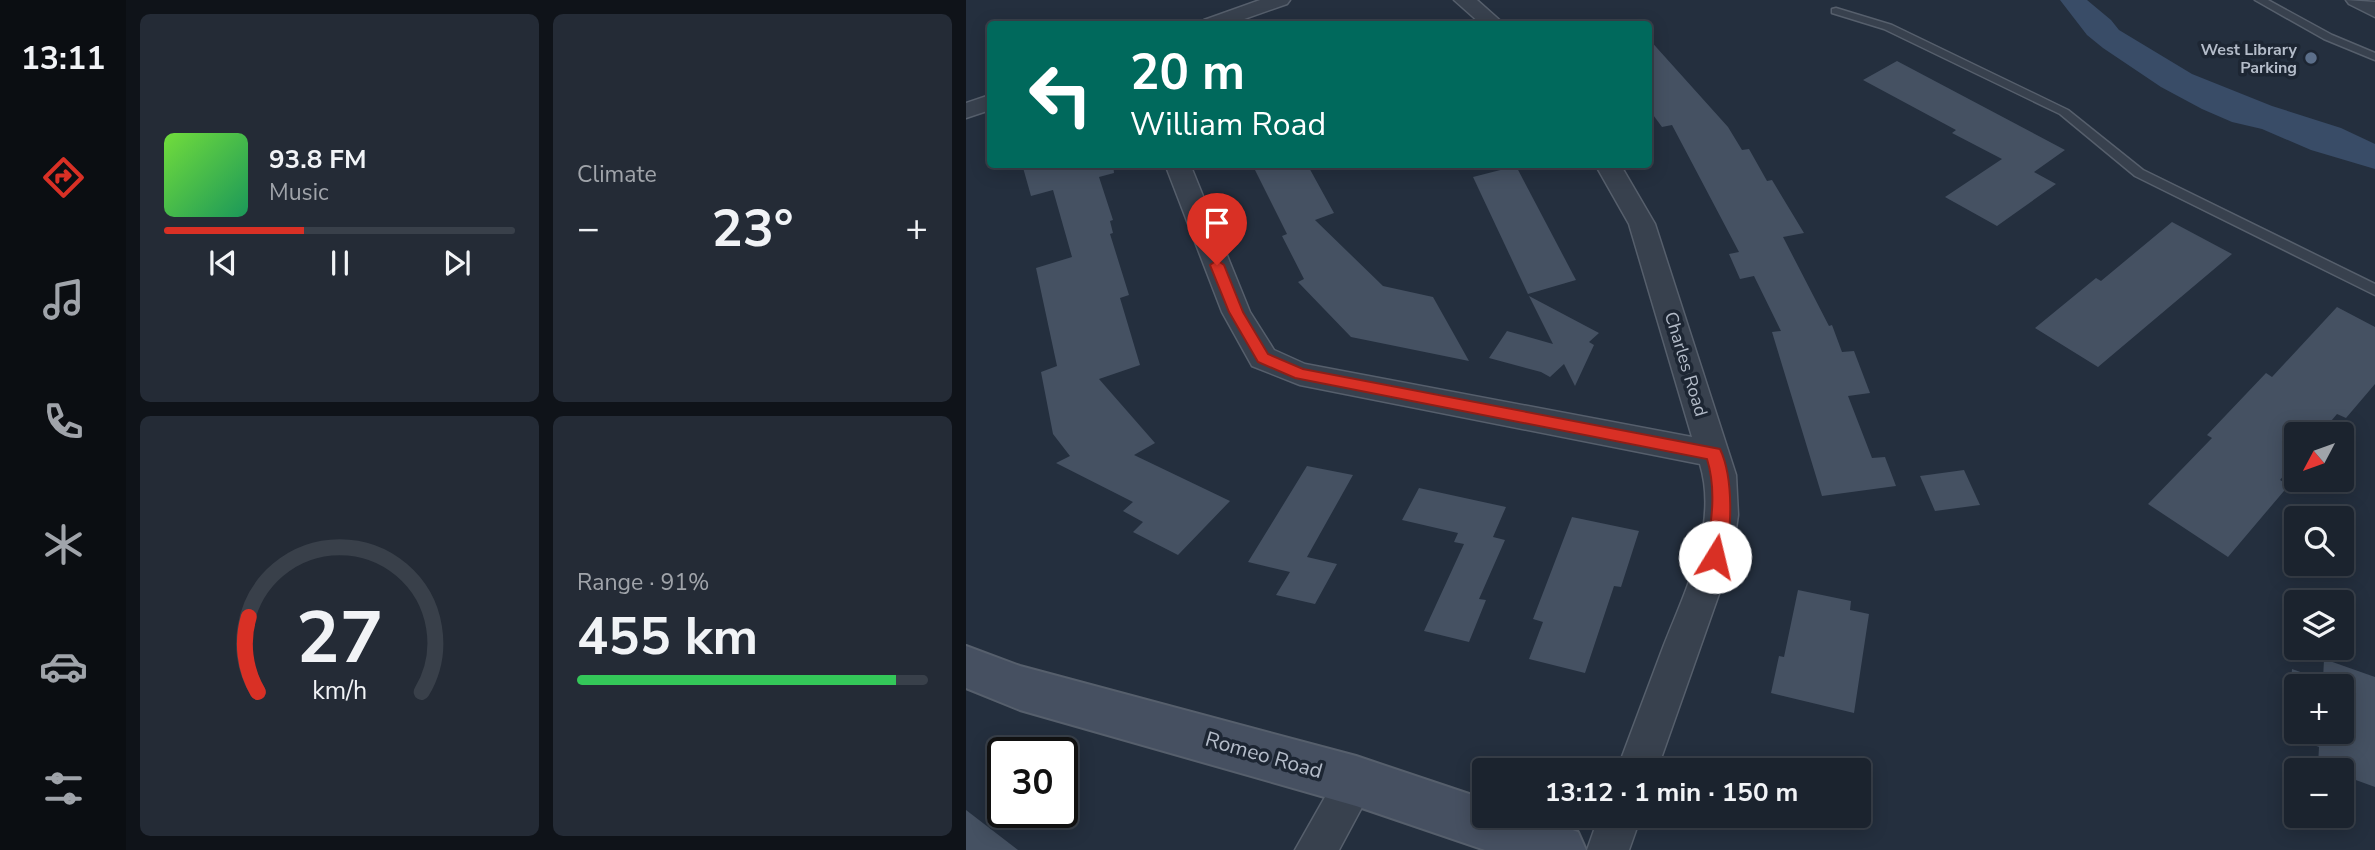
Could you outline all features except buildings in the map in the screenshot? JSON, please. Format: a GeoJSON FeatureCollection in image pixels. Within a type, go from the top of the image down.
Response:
{"type":"FeatureCollection","features":[{"type":"Feature","properties":{"kind":"main road","name":"Romeo Road"},"geometry":{"type":"LineString","coordinates":[[966,667],[1020,688],[1356,781],[1560,850]]}},
{"type":"Feature","properties":{"kind":"street"},"geometry":{"type":"LineString","coordinates":[[1220,21],[1280,0]]}},
{"type":"Feature","properties":{"kind":"street"},"geometry":{"type":"LineString","coordinates":[[1464,0],[1489,21]]}},
{"type":"Feature","properties":{"kind":"street"},"geometry":{"type":"LineString","coordinates":[[2356,0],[2375,11]]}},
{"type":"Feature","properties":{"kind":"street"},"geometry":{"type":"LineString","coordinates":[[966,111],[987,103]]}},
{"type":"Feature","properties":{"kind":"street"},"geometry":{"type":"LineString","coordinates":[[1179,168],[1236,312],[1263,358],[1300,374],[1714,454]]}},
{"type":"Feature","properties":{"kind":"street","name":"Charles Road"},"geometry":{"type":"LineString","coordinates":[[1610,168],[1643,224],[1720,475],[1721,515],[1715,557],[1641,758]]}},
{"type":"Feature","properties":{"kind":"street"},"geometry":{"type":"LineString","coordinates":[[1316,850],[1356,781]]}},
{"type":"Feature","properties":{"kind":"street"},"geometry":{"type":"LineString","coordinates":[[1608,850],[1616,828]]}},
{"type":"Feature","properties":{"kind":"lane"},"geometry":{"type":"LineString","coordinates":[[2260,0],[2328,37],[2375,57]]}},
{"type":"Feature","properties":{"kind":"lane"},"geometry":{"type":"LineString","coordinates":[[1836,11],[1888,26],[2064,112],[2139,173],[2375,290]]}},
{"type":"Feature","properties":{"kind":"water"},"geometry":{"type":"Polygon","coordinates":[[[2060,0],[2087,0],[2119,30],[2192,74],[2272,106],[2341,128],[2375,144],[2375,169],[2311,150],[2262,129],[2232,122],[2202,109],[2161,87],[2103,48],[2087,35],[2060,0]]]}},
{"type":"Feature","properties":{"kind":"place","name":"West Library Parking"},"geometry":{"type":"Point","coordinates":[2311,58]}},
{"type":"Feature","properties":{"kind":"route"},"geometry":{"type":"LineString","coordinates":[[1217,265],[1236,312],[1263,358],[1300,374],[1714,454],[1720,475],[1721,515],[1715,557]]}}]}
